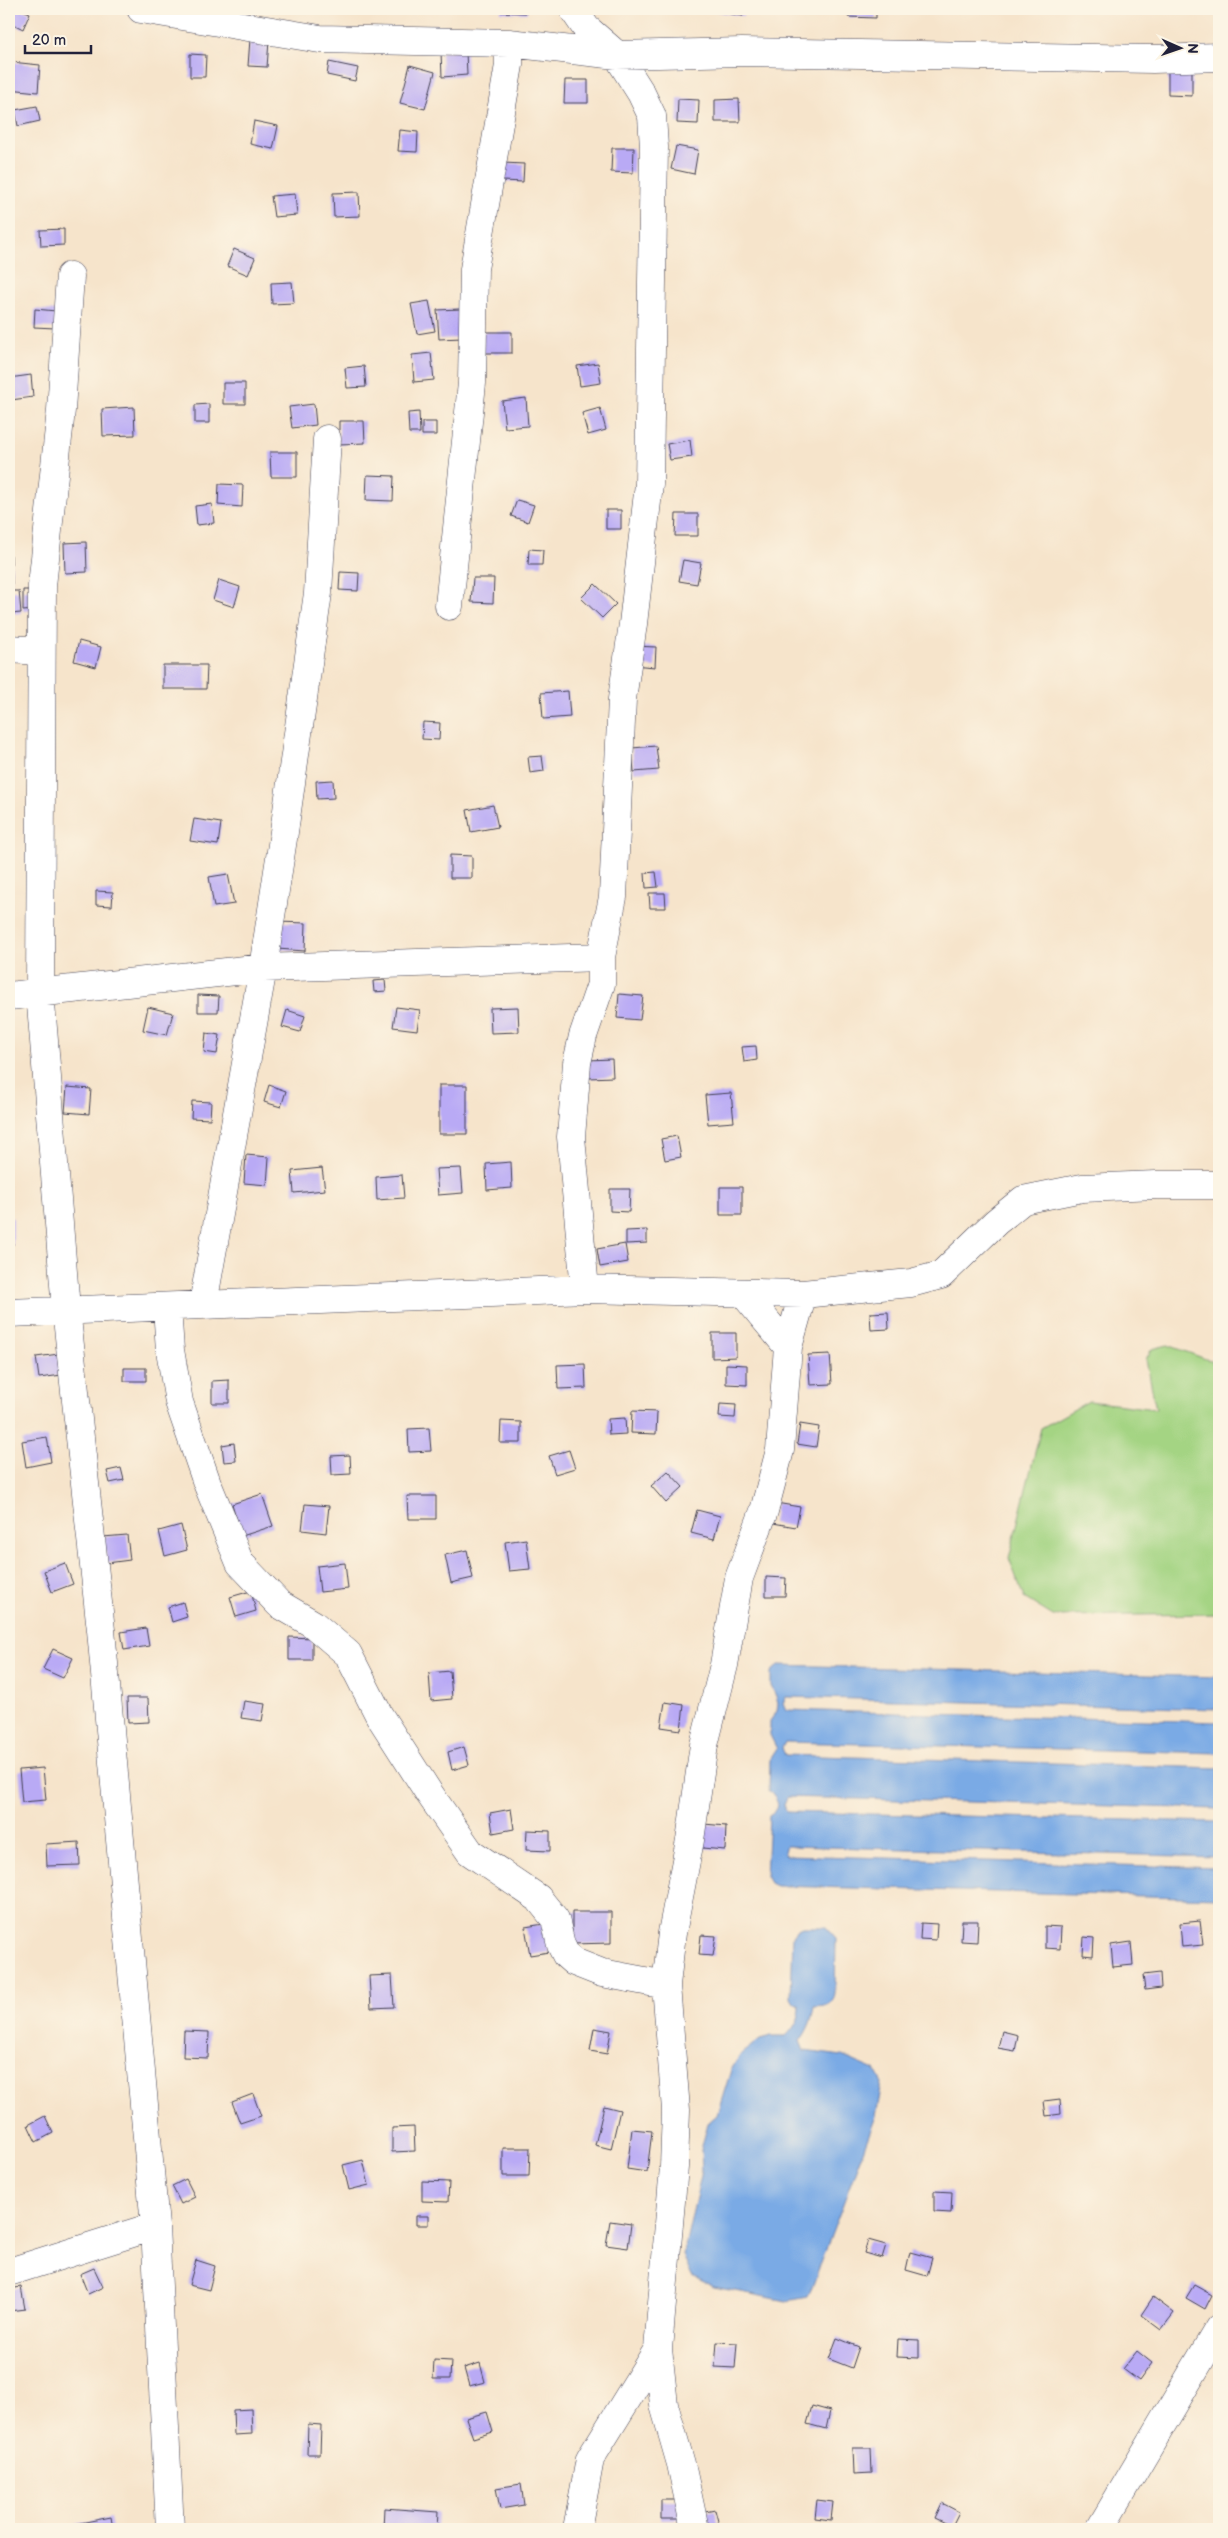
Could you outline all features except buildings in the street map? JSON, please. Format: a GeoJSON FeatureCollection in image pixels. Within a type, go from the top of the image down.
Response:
{"type":"FeatureCollection","features":[{"type":"Feature","properties":{"kind":"street"},"geometry":{"type":"LineString","coordinates":[[141,9],[320,39],[509,43],[617,55],[742,52],[1153,60],[1219,57]]}},
{"type":"Feature","properties":{"kind":"street"},"geometry":{"type":"LineString","coordinates":[[573,9],[586,28],[617,55],[641,93],[652,116],[654,177],[648,484],[634,624],[622,699],[613,897],[602,957],[601,984],[583,1036],[577,1062],[571,1137],[585,1289]]}},
{"type":"Feature","properties":{"kind":"street"},"geometry":{"type":"LineString","coordinates":[[449,606],[472,383],[474,269],[488,176],[509,65],[509,43]]}},
{"type":"Feature","properties":{"kind":"street"},"geometry":{"type":"LineString","coordinates":[[70,276],[61,410],[42,586],[40,992],[66,1309],[100,1630],[155,2226],[170,2529]]}},
{"type":"Feature","properties":{"kind":"street"},"geometry":{"type":"LineString","coordinates":[[203,1304],[263,968],[318,593],[327,439]]}},
{"type":"Feature","properties":{"kind":"street"},"geometry":{"type":"LineString","coordinates":[[9,649],[41,651]]}},
{"type":"Feature","properties":{"kind":"street"},"geometry":{"type":"LineString","coordinates":[[9,996],[263,968],[602,957]]}},
{"type":"Feature","properties":{"kind":"street"},"geometry":{"type":"LineString","coordinates":[[9,1313],[66,1309],[167,1308],[203,1304],[585,1289],[804,1294],[911,1283],[941,1275],[996,1222],[1024,1200],[1082,1188],[1156,1184],[1219,1185]]}},
{"type":"Feature","properties":{"kind":"street"},"geometry":{"type":"LineString","coordinates":[[744,1294],[788,1347]]}},
{"type":"Feature","properties":{"kind":"street"},"geometry":{"type":"LineString","coordinates":[[695,2529],[681,2464],[664,2405],[658,2349],[674,2167],[676,2110],[666,1985],[672,1933],[690,1840],[704,1745],[724,1665],[739,1578],[764,1511],[780,1450],[788,1347],[804,1294]]}},
{"type":"Feature","properties":{"kind":"street"},"geometry":{"type":"LineString","coordinates":[[167,1308],[170,1350],[179,1402],[207,1483],[240,1563],[279,1604],[313,1624],[348,1654],[379,1715],[429,1793],[470,1852],[538,1898],[555,1919],[561,1945],[566,1955],[574,1962],[602,1973],[666,1985]]}},
{"type":"Feature","properties":{"kind":"street"},"geometry":{"type":"LineString","coordinates":[[9,2272],[155,2226]]}},
{"type":"Feature","properties":{"kind":"street"},"geometry":{"type":"LineString","coordinates":[[1100,2529],[1219,2328]]}},
{"type":"Feature","properties":{"kind":"street"},"geometry":{"type":"LineString","coordinates":[[577,2529],[590,2458],[658,2349]]}},
{"type":"Feature","properties":{"kind":"green space"},"geometry":{"type":"Polygon","coordinates":[[[1168,1345],[1219,1364],[1219,1614],[1053,1616],[1024,1598],[1009,1558],[1041,1428],[1089,1401],[1156,1409],[1146,1359],[1152,1349],[1168,1345]]]}},
{"type":"Feature","properties":{"kind":"water"},"geometry":{"type":"Polygon","coordinates":[[[779,1665],[1219,1677],[1219,1709],[786,1697],[783,1703],[786,1710],[1219,1722],[1219,1753],[785,1742],[782,1748],[785,1755],[1219,1768],[1219,1809],[787,1797],[784,1804],[786,1812],[1219,1822],[1219,1857],[786,1846],[784,1851],[786,1855],[1219,1868],[1219,1898],[776,1886],[770,1883],[766,1876],[769,1816],[776,1810],[778,1804],[769,1791],[770,1760],[777,1749],[770,1735],[770,1721],[777,1711],[778,1704],[771,1686],[771,1672],[779,1665]]]}},
{"type":"Feature","properties":{"kind":"water"},"geometry":{"type":"Polygon","coordinates":[[[802,1927],[826,1927],[836,1938],[834,1998],[830,2004],[814,2007],[809,2025],[800,2041],[804,2051],[842,2056],[875,2070],[882,2083],[876,2116],[808,2297],[787,2301],[714,2287],[692,2276],[683,2255],[702,2171],[701,2150],[708,2123],[717,2115],[731,2070],[741,2054],[760,2039],[771,2036],[786,2036],[798,2019],[800,2006],[794,2003],[791,1998],[793,1936],[796,1930],[802,1927]]]}}]}
